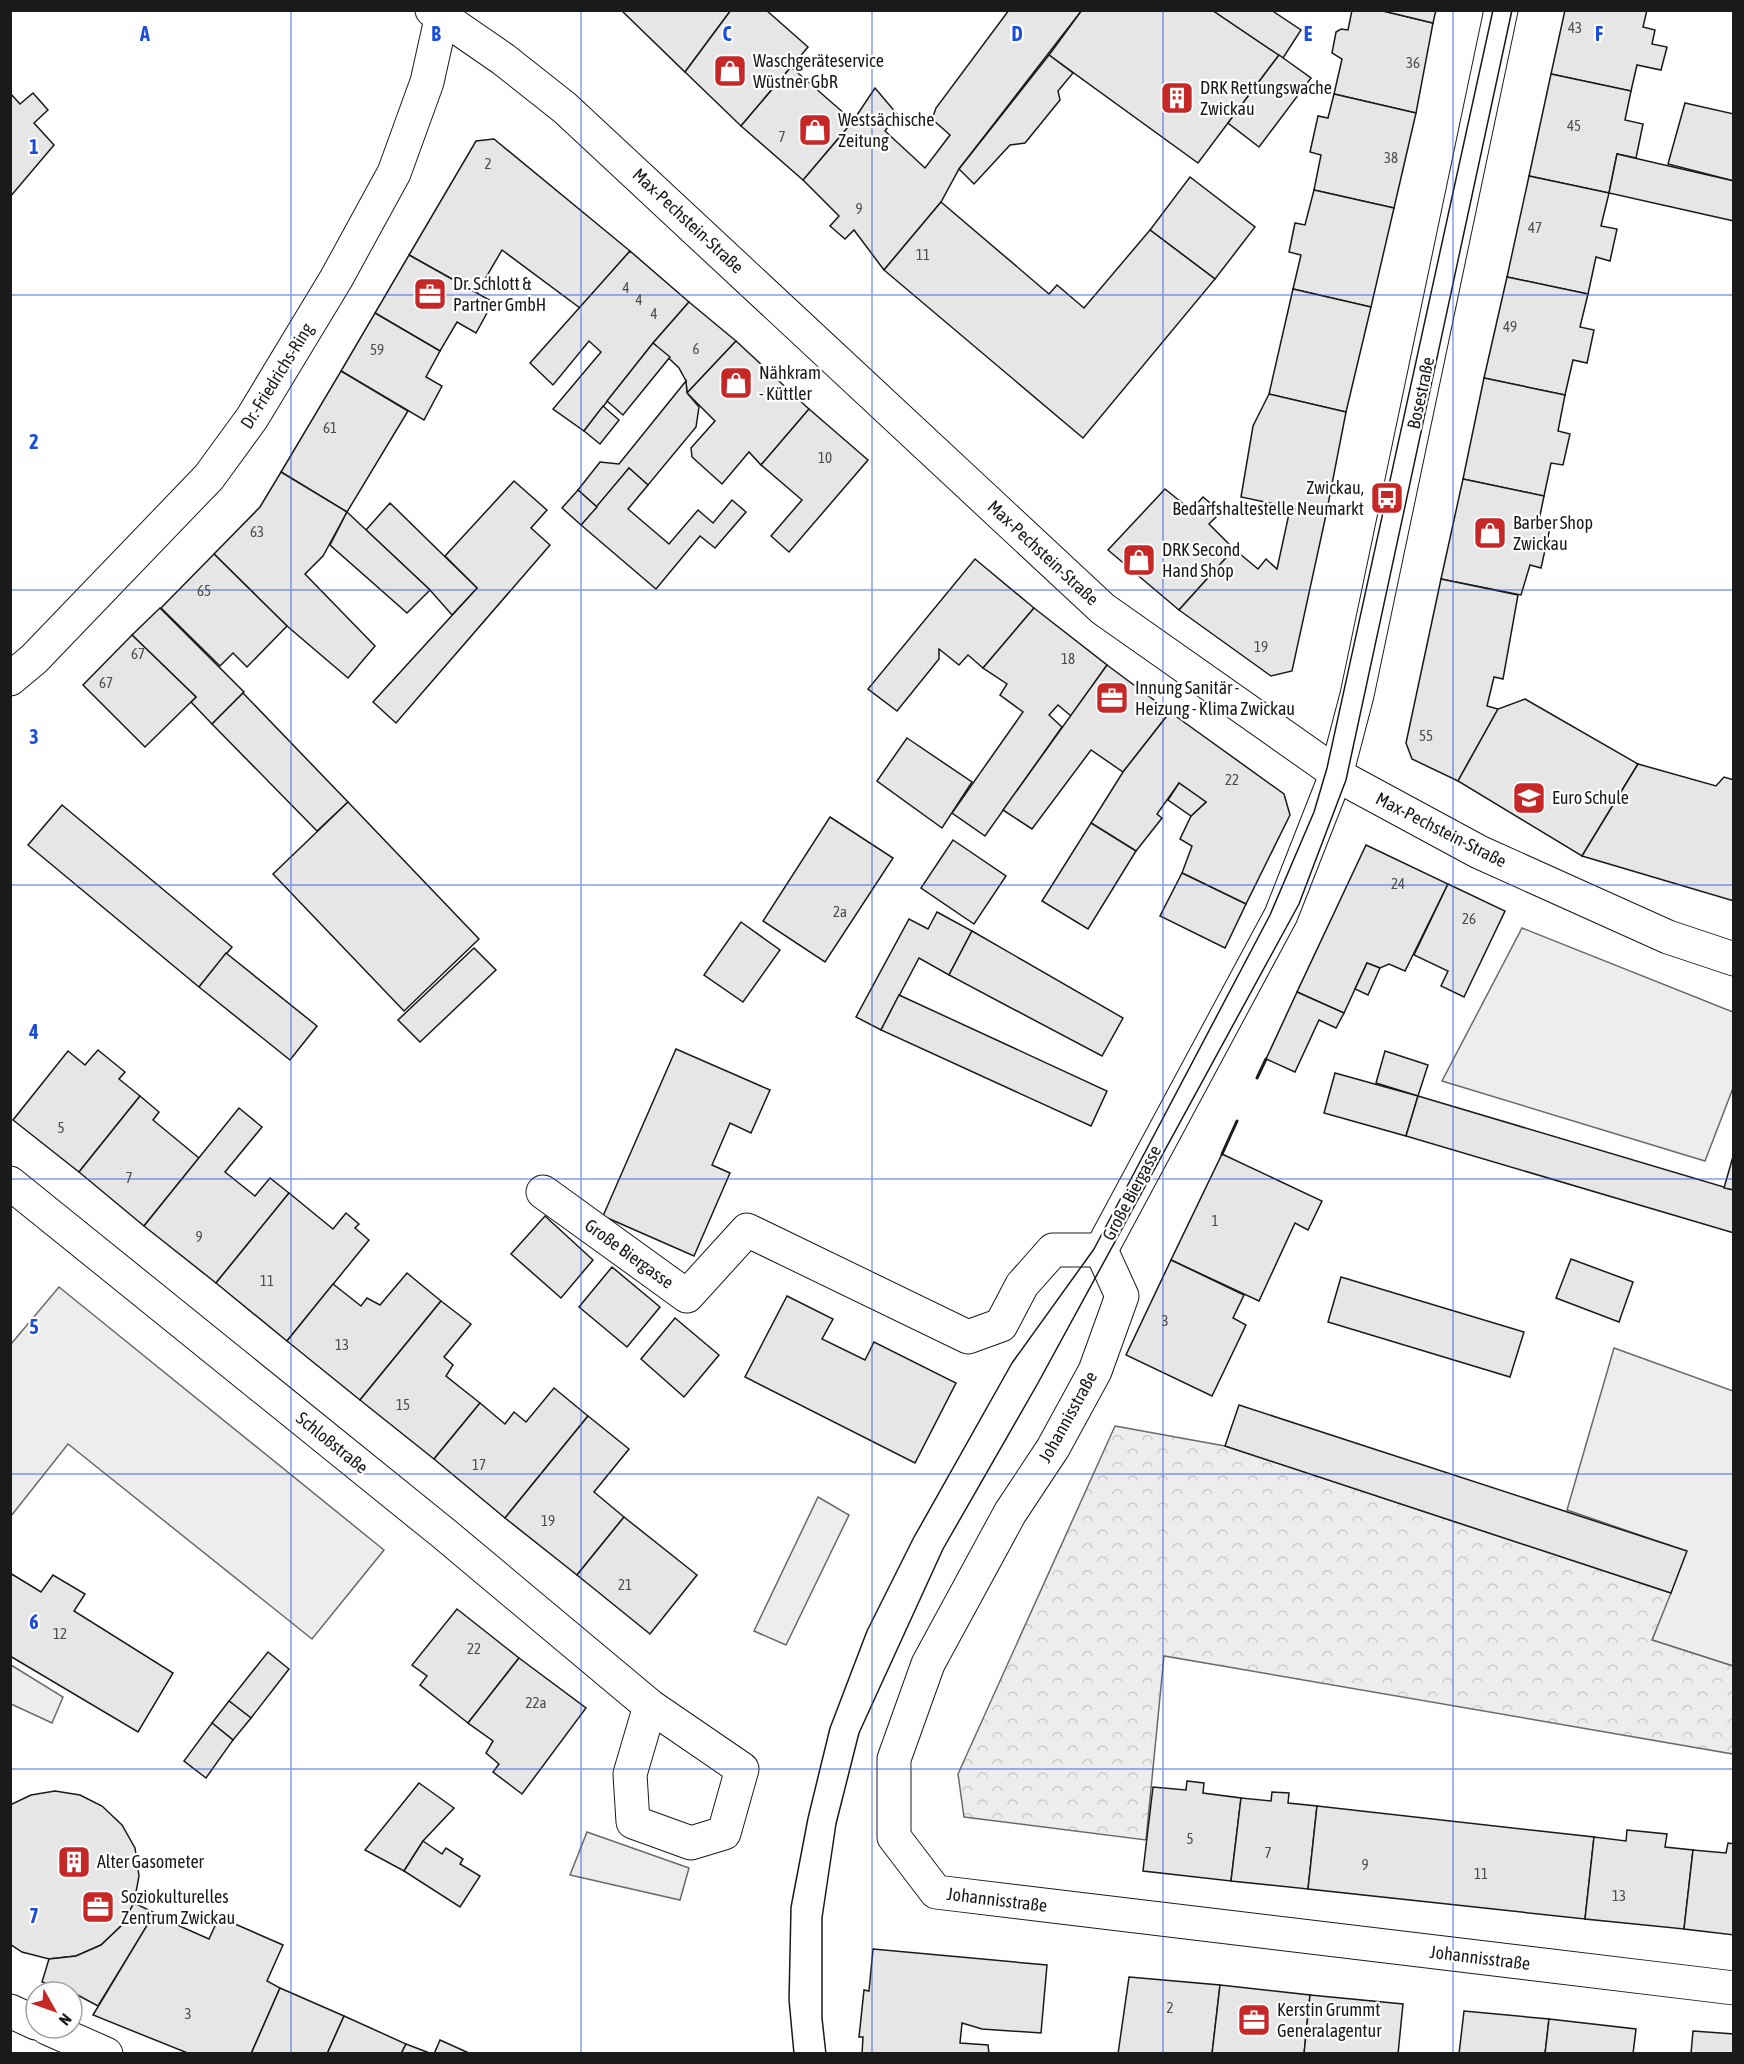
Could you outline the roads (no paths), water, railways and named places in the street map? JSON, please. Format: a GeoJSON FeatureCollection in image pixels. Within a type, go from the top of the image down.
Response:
{"type":"FeatureCollection","features":[{"type":"Feature","properties":{"kind":"street","name":"Bosestraße"},"geometry":{"type":"LineString","coordinates":[[1336,774],[1360,684],[1501,10]]}},
{"type":"Feature","properties":{"kind":"street","name":"Max-Pechstein-Straße"},"geometry":{"type":"LineString","coordinates":[[439,13],[565,108],[1103,609],[1336,774],[1479,852],[1668,937],[1734,959]]}},
{"type":"Feature","properties":{"kind":"street","name":"Dr.-Friedrichs-Ring"},"geometry":{"type":"LineString","coordinates":[[10,679],[34,659],[209,477],[252,418],[336,279],[394,173],[427,82],[439,13]]}},
{"type":"Feature","properties":{"kind":"street","name":"Große Biergasse"},"geometry":{"type":"LineString","coordinates":[[543,1192],[687,1296],[747,1230],[968,1337],[1002,1325],[1022,1285],[1053,1250],[1101,1250],[1281,915],[1336,774]]}},
{"type":"Feature","properties":{"kind":"street","name":"Schloßstraße"},"geometry":{"type":"LineString","coordinates":[[10,1183],[442,1532],[651,1706]]}},
{"type":"Feature","properties":{"kind":"street","name":"Johannisstraße"},"geometry":{"type":"LineString","coordinates":[[1101,1250],[1122,1296],[1095,1371],[1053,1448],[1010,1513],[928,1664],[894,1759],[894,1837],[936,1892],[1734,1988]]}},
{"type":"Feature","properties":{"kind":"street"},"geometry":{"type":"LineString","coordinates":[[10,2011],[24,2017]]}},
{"type":"Feature","properties":{"kind":"street"},"geometry":{"type":"LineString","coordinates":[[74,2040],[106,2054]]}},
{"type":"Feature","properties":{"kind":"tram line"},"geometry":{"type":"LineString","coordinates":[[794,2054],[789,2000],[791,1907],[808,1818],[830,1728],[867,1631],[913,1539],[1012,1363],[1094,1249],[1270,915],[1314,812],[1327,768],[1493,10]]}},
{"type":"Feature","properties":{"kind":"tram line"},"geometry":{"type":"LineString","coordinates":[[826,2054],[822,2018],[822,1918],[836,1824],[859,1733],[943,1549],[1038,1383],[1299,904],[1346,780],[1512,10]]}},
{"type":"Feature","properties":{"kind":"place","name":"Waschgeräteservice Wüstner GbR"},"geometry":{"type":"Point","coordinates":[730,71]}},
{"type":"Feature","properties":{"kind":"place","name":"DRK Rettungswache Zwickau"},"geometry":{"type":"Point","coordinates":[1177,98]}},
{"type":"Feature","properties":{"kind":"place","name":"Westsächische Zeitung"},"geometry":{"type":"Point","coordinates":[815,130]}},
{"type":"Feature","properties":{"kind":"place","name":"Dr. Schlott & Partner GmbH"},"geometry":{"type":"Point","coordinates":[430,294]}},
{"type":"Feature","properties":{"kind":"place","name":"Nähkram - Küttler"},"geometry":{"type":"Point","coordinates":[736,383]}},
{"type":"Feature","properties":{"kind":"place","name":"Zwickau, Bedarfshaltestelle Neumarkt"},"geometry":{"type":"Point","coordinates":[1387,498]}},
{"type":"Feature","properties":{"kind":"place","name":"Barber Shop Zwickau"},"geometry":{"type":"Point","coordinates":[1490,533]}},
{"type":"Feature","properties":{"kind":"place","name":"DRK Second Hand Shop"},"geometry":{"type":"Point","coordinates":[1139,560]}},
{"type":"Feature","properties":{"kind":"place","name":"Innung Sanitär - Heizung - Klima Zwickau"},"geometry":{"type":"Point","coordinates":[1112,698]}},
{"type":"Feature","properties":{"kind":"place","name":"Euro Schule"},"geometry":{"type":"Point","coordinates":[1529,798]}},
{"type":"Feature","properties":{"kind":"place","name":"Alter Gasometer"},"geometry":{"type":"Point","coordinates":[74,1862]}},
{"type":"Feature","properties":{"kind":"place","name":"Soziokulturelles Zentrum Zwickau"},"geometry":{"type":"Point","coordinates":[98,1907]}},
{"type":"Feature","properties":{"kind":"place","name":"Kerstin Grummt Generalagentur"},"geometry":{"type":"Point","coordinates":[1254,2020]}}]}
